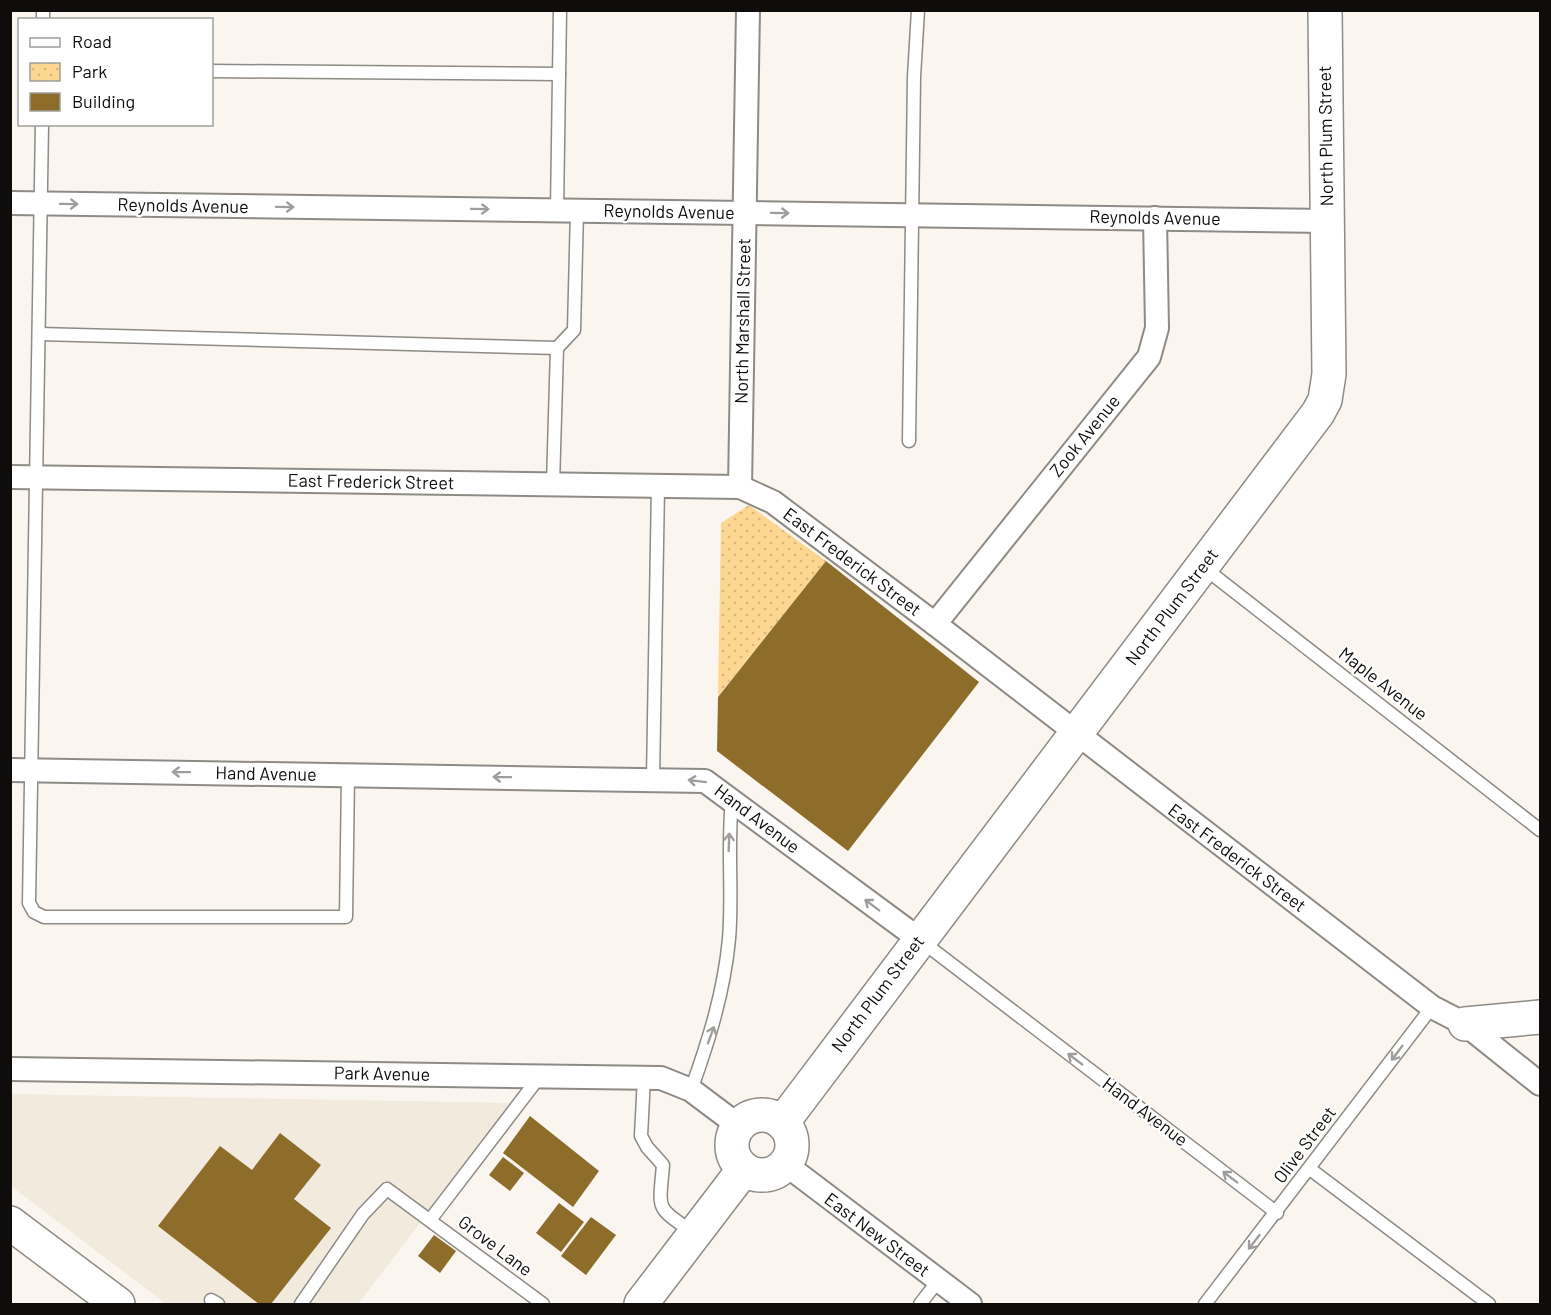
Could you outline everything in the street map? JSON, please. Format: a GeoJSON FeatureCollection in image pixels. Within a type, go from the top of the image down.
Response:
{"type":"FeatureCollection","features":[{"type":"Feature","properties":{"kind":"street","name":"North Marshall Street"},"geometry":{"type":"LineString","coordinates":[[740,487],[748,10]]}},
{"type":"Feature","properties":{"kind":"street","name":"North Plum Street"},"geometry":{"type":"LineString","coordinates":[[782,1123],[1310,425],[1324,400],[1329,374],[1325,10]]}},
{"type":"Feature","properties":{"kind":"street","name":"Reynolds Avenue"},"geometry":{"type":"LineString","coordinates":[[10,203],[1327,221]]}},
{"type":"Feature","properties":{"kind":"street","name":"Zook Avenue"},"geometry":{"type":"LineString","coordinates":[[935,624],[1149,357],[1157,328],[1155,218]]}},
{"type":"Feature","properties":{"kind":"street","name":"East Frederick Street"},"geometry":{"type":"LineString","coordinates":[[10,477],[740,487],[773,502],[1432,1007],[1465,1024],[1540,1084]]}},
{"type":"Feature","properties":{"kind":"street","name":"Hand Avenue"},"geometry":{"type":"LineString","coordinates":[[20,770],[705,781],[919,939]]}},
{"type":"Feature","properties":{"kind":"street"},"geometry":{"type":"LineString","coordinates":[[1465,1024],[1540,1017]]}},
{"type":"Feature","properties":{"kind":"street","name":"Park Avenue"},"geometry":{"type":"LineString","coordinates":[[10,1069],[662,1078],[691,1090],[739,1126]]}},
{"type":"Feature","properties":{"kind":"street"},"geometry":{"type":"LineString","coordinates":[[755,1116],[774,1117],[782,1123],[791,1138],[789,1156],[785,1164],[770,1174],[761,1175],[744,1169],[737,1162],[732,1144],[739,1126],[755,1116]]}},
{"type":"Feature","properties":{"kind":"street","name":"East New Street"},"geometry":{"type":"LineString","coordinates":[[785,1164],[970,1305]]}},
{"type":"Feature","properties":{"kind":"street"},"geometry":{"type":"LineString","coordinates":[[641,1305],[744,1169]]}},
{"type":"Feature","properties":{"kind":"street"},"geometry":{"type":"LineString","coordinates":[[10,1223],[118,1305]]}},
{"type":"Feature","properties":{"kind":"lane"},"geometry":{"type":"LineString","coordinates":[[553,484],[557,348],[574,330],[559,74],[560,10]]}},
{"type":"Feature","properties":{"kind":"lane"},"geometry":{"type":"LineString","coordinates":[[909,441],[918,10]]}},
{"type":"Feature","properties":{"kind":"lane"},"geometry":{"type":"LineString","coordinates":[[213,70],[559,74]]}},
{"type":"Feature","properties":{"kind":"lane"},"geometry":{"type":"LineString","coordinates":[[42,126],[36,477],[20,770],[29,903],[34,912],[44,917],[346,917],[348,775]]}},
{"type":"Feature","properties":{"kind":"lane"},"geometry":{"type":"LineString","coordinates":[[39,334],[557,348]]}},
{"type":"Feature","properties":{"kind":"lane"},"geometry":{"type":"LineString","coordinates":[[653,779],[658,486]]}},
{"type":"Feature","properties":{"kind":"lane","name":"Maple Avenue"},"geometry":{"type":"LineString","coordinates":[[1203,567],[1540,830]]}},
{"type":"Feature","properties":{"kind":"lane"},"geometry":{"type":"LineString","coordinates":[[691,1090],[716,1022],[729,938],[728,838],[732,801]]}},
{"type":"Feature","properties":{"kind":"lane","name":"Hand Avenue"},"geometry":{"type":"LineString","coordinates":[[919,939],[1277,1213]]}},
{"type":"Feature","properties":{"kind":"lane","name":"Olive Street"},"geometry":{"type":"LineString","coordinates":[[1205,1305],[1432,1007]]}},
{"type":"Feature","properties":{"kind":"lane"},"geometry":{"type":"LineString","coordinates":[[428,1218],[540,1076]]}},
{"type":"Feature","properties":{"kind":"lane"},"geometry":{"type":"LineString","coordinates":[[644,1077],[641,1136],[663,1166],[660,1205],[665,1213],[695,1234]]}},
{"type":"Feature","properties":{"kind":"lane"},"geometry":{"type":"LineString","coordinates":[[1310,1169],[1489,1305]]}},
{"type":"Feature","properties":{"kind":"lane","name":"Grove Lane"},"geometry":{"type":"LineString","coordinates":[[301,1305],[363,1214],[387,1189],[543,1305]]}},
{"type":"Feature","properties":{"kind":"lane"},"geometry":{"type":"LineString","coordinates":[[920,1305],[938,1281]]}},
{"type":"Feature","properties":{"kind":"shaded area"},"geometry":{"type":"Polygon","coordinates":[[[10,1094],[512,1103],[358,1304],[166,1304],[11,1186],[10,1094]]]}},
{"type":"Feature","properties":{"kind":"green space"},"geometry":{"type":"Polygon","coordinates":[[[749,505],[826,561],[718,696],[721,523],[749,505]]]}},
{"type":"Feature","properties":{"kind":"building"},"geometry":{"type":"Polygon","coordinates":[[[826,561],[979,682],[848,851],[717,751],[718,697],[826,561]]]}},
{"type":"Feature","properties":{"kind":"building"},"geometry":{"type":"Polygon","coordinates":[[[530,1116],[599,1171],[573,1207],[503,1153],[530,1116]]]}},
{"type":"Feature","properties":{"kind":"building"},"geometry":{"type":"Polygon","coordinates":[[[280,1133],[321,1165],[294,1199],[331,1228],[271,1304],[259,1304],[158,1226],[220,1146],[252,1170],[280,1133]]]}},
{"type":"Feature","properties":{"kind":"building"},"geometry":{"type":"Polygon","coordinates":[[[503,1157],[524,1173],[510,1191],[489,1175],[503,1157]]]}},
{"type":"Feature","properties":{"kind":"building"},"geometry":{"type":"Polygon","coordinates":[[[559,1203],[584,1222],[561,1252],[536,1233],[559,1203]]]}},
{"type":"Feature","properties":{"kind":"building"},"geometry":{"type":"Polygon","coordinates":[[[591,1217],[616,1235],[586,1275],[561,1256],[591,1217]]]}},
{"type":"Feature","properties":{"kind":"building"},"geometry":{"type":"Polygon","coordinates":[[[434,1235],[456,1251],[440,1273],[418,1256],[434,1235]]]}}]}
